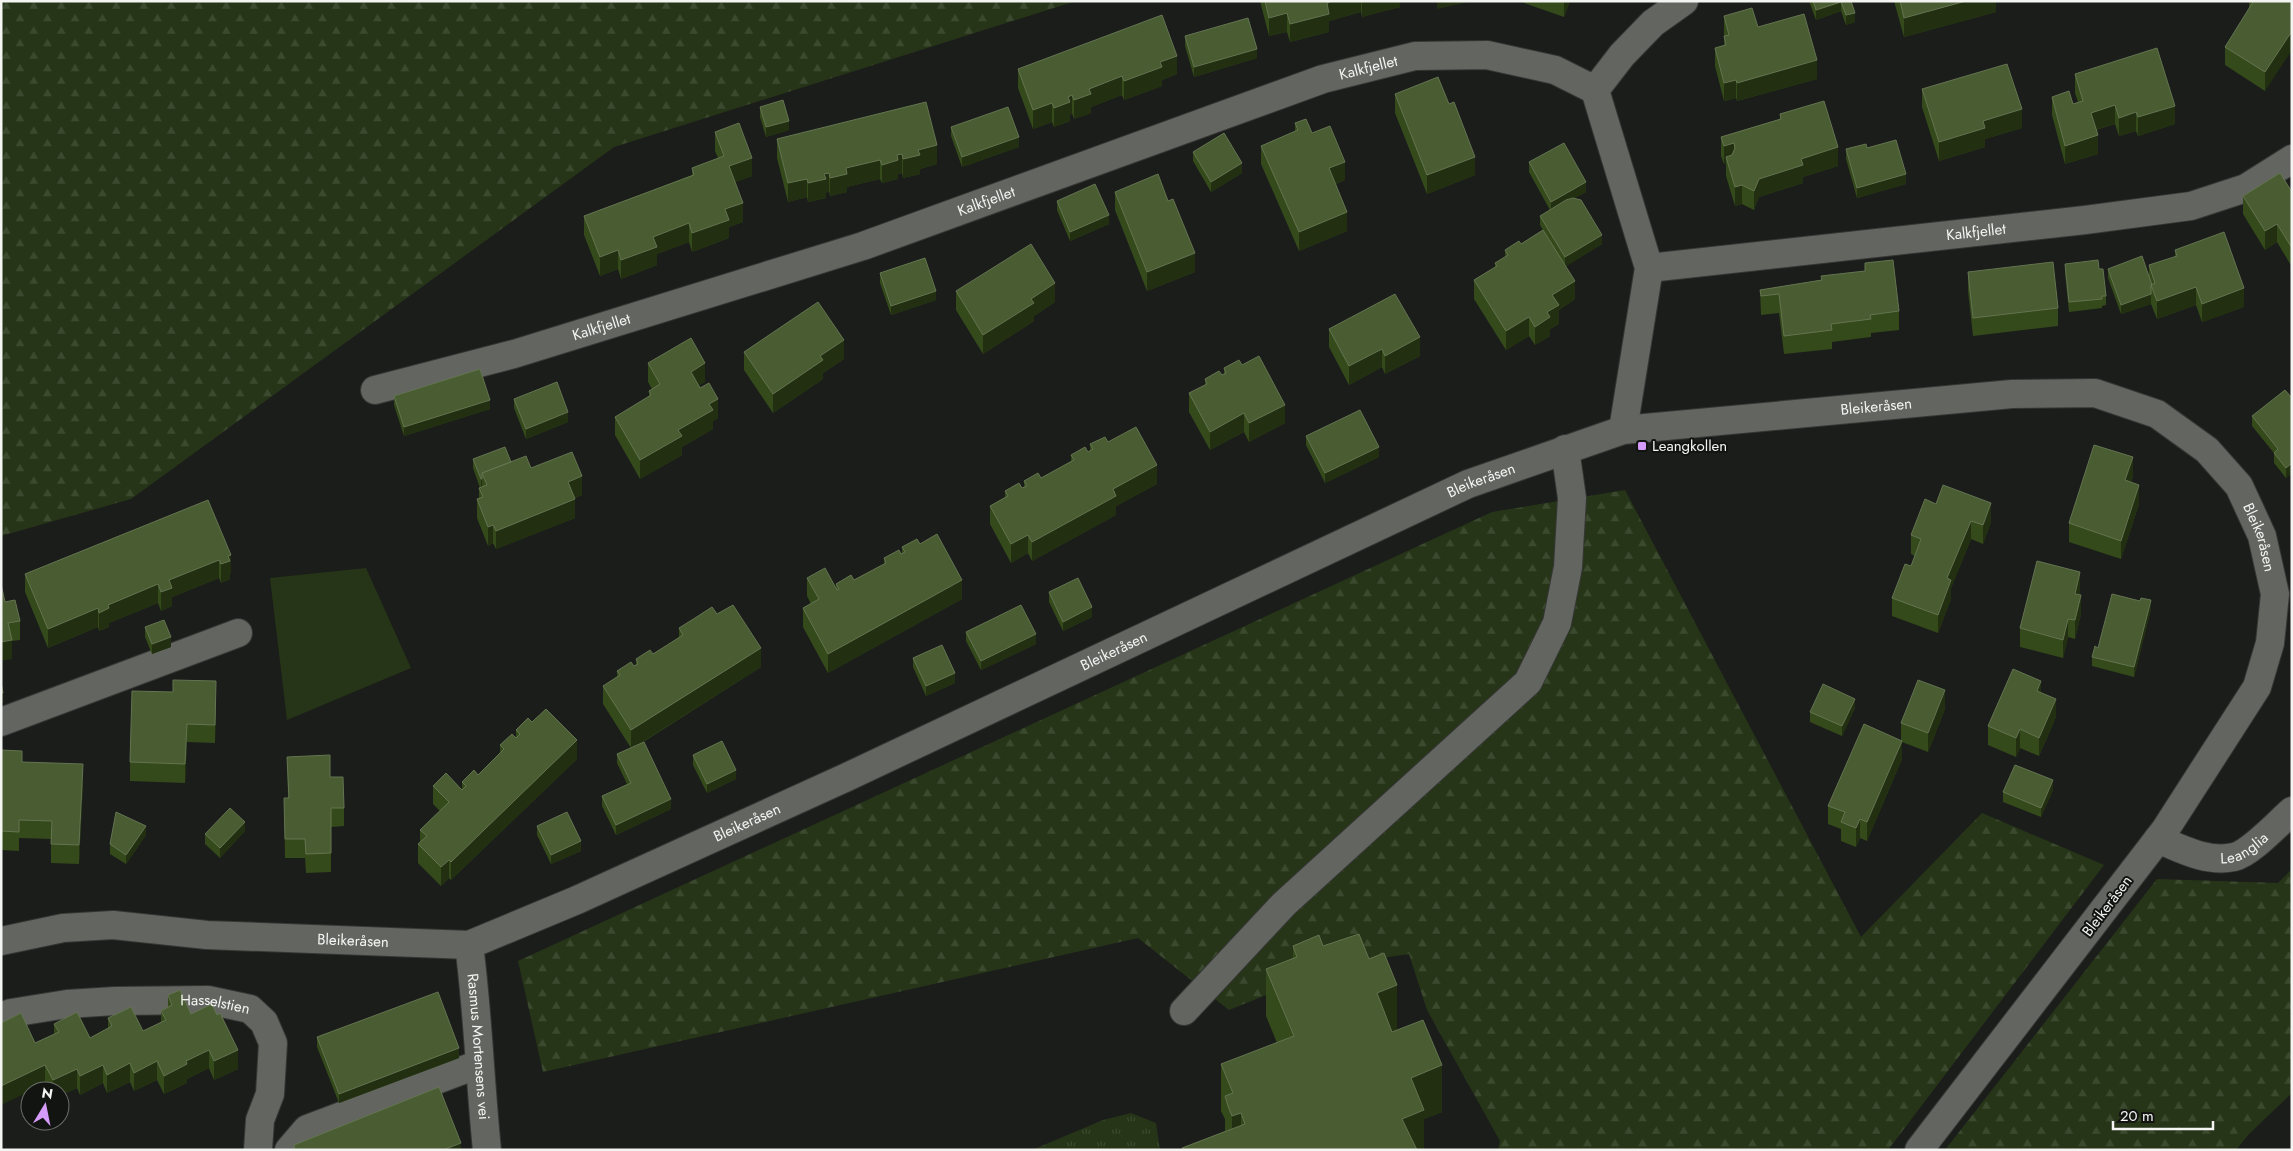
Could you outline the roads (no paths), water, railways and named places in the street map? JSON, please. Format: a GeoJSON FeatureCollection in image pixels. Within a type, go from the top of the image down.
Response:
{"type":"FeatureCollection","features":[{"type":"Feature","properties":{"kind":"street"},"geometry":{"type":"LineString","coordinates":[[1623,430],[1649,268],[1595,90],[1622,55],[1653,23],[1684,1]]}},
{"type":"Feature","properties":{"kind":"street","name":"Kalkfjellet"},"geometry":{"type":"LineString","coordinates":[[375,390],[514,354],[863,246],[1323,79],[1415,56],[1487,56],[1555,70],[1595,90]]}},
{"type":"Feature","properties":{"kind":"street","name":"Kalkfjellet"},"geometry":{"type":"LineString","coordinates":[[1649,268],[2025,227],[2191,206],[2246,188],[2292,160]]}},
{"type":"Feature","properties":{"kind":"street","name":"Bleikeråsen"},"geometry":{"type":"LineString","coordinates":[[1,941],[63,928],[113,925],[207,934],[469,945],[576,900],[847,777],[1468,484],[1564,450],[1623,430],[2012,394],[2095,393],[2157,414],[2207,450],[2239,486],[2262,536],[2275,594],[2270,643],[2257,688],[2158,839],[1919,1150]]}},
{"type":"Feature","properties":{"kind":"street"},"geometry":{"type":"LineString","coordinates":[[1184,1011],[1284,904],[1528,682],[1557,623],[1568,567],[1572,498],[1564,450]]}},
{"type":"Feature","properties":{"kind":"street"},"geometry":{"type":"LineString","coordinates":[[1,722],[238,633]]}},
{"type":"Feature","properties":{"kind":"street","name":"Leanglia"},"geometry":{"type":"LineString","coordinates":[[2158,839],[2194,854],[2235,857],[2251,847],[2292,811]]}},
{"type":"Feature","properties":{"kind":"street","name":"Rasmus Mortensens vei"},"geometry":{"type":"LineString","coordinates":[[469,945],[487,1150]]}},
{"type":"Feature","properties":{"kind":"street","name":"Hasselstien"},"geometry":{"type":"LineString","coordinates":[[1,1017],[11,1013],[67,1004],[115,1001],[208,1000],[250,1009],[264,1022],[273,1043],[270,1094],[260,1120],[258,1150]]}},
{"type":"Feature","properties":{"kind":"street"},"geometry":{"type":"LineString","coordinates":[[289,1150],[307,1128],[479,1064]]}},
{"type":"Feature","properties":{"kind":"place","name":"Leangkollen"},"geometry":{"type":"Point","coordinates":[1642,446]}}]}
